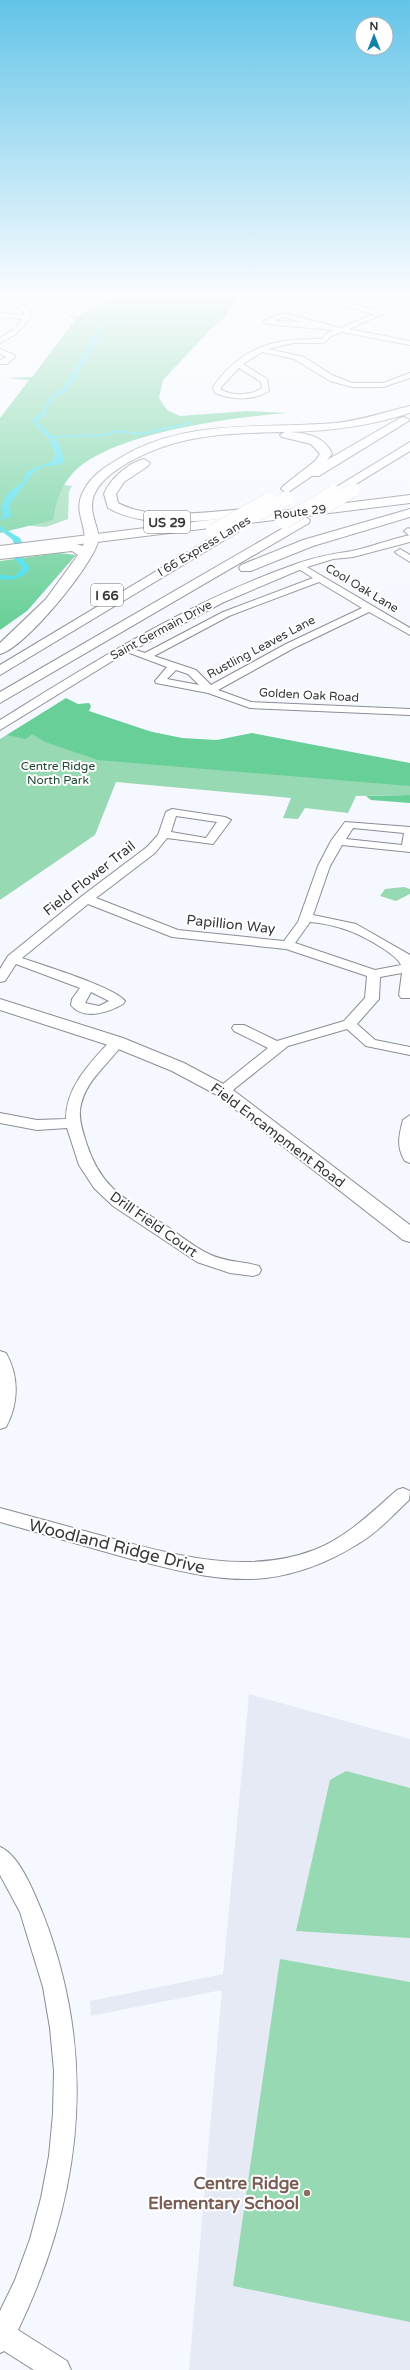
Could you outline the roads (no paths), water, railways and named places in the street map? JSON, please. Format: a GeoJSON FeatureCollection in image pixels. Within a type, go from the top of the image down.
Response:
{"type":"FeatureCollection","features":[{"type":"Feature","properties":{"kind":"main road"},"geometry":{"type":"LineString","coordinates":[[0,650],[42,613],[69,580],[85,555],[91,535],[84,508],[87,494],[92,486],[120,462],[148,448],[208,432],[245,428],[346,425],[375,420],[410,409]]}},
{"type":"Feature","properties":{"kind":"main road","name":"I 66"},"geometry":{"type":"LineString","coordinates":[[0,659],[268,500],[287,493],[410,416]]}},
{"type":"Feature","properties":{"kind":"main road","name":"I 66 Express Lanes"},"geometry":{"type":"LineString","coordinates":[[0,671],[233,529],[287,493],[410,426]]}},
{"type":"Feature","properties":{"kind":"main road"},"geometry":{"type":"LineString","coordinates":[[244,513],[174,518],[149,517],[130,513],[118,508],[110,496],[113,488],[124,476],[160,456],[209,441],[259,434],[304,438],[318,443],[325,450],[324,459],[320,464],[287,493]]}},
{"type":"Feature","properties":{"kind":"main road","name":"I 66 Express Lanes"},"geometry":{"type":"LineString","coordinates":[[0,687],[284,522],[410,446]]}},
{"type":"Feature","properties":{"kind":"main road","name":"I 66"},"geometry":{"type":"LineString","coordinates":[[0,698],[304,520],[410,456]]}},
{"type":"Feature","properties":{"kind":"main road","name":"Route 29"},"geometry":{"type":"LineString","coordinates":[[0,550],[244,513],[410,493]]}},
{"type":"Feature","properties":{"kind":"main road","name":"Route 29"},"geometry":{"type":"LineString","coordinates":[[91,535],[410,499]]}},
{"type":"Feature","properties":{"kind":"main road"},"geometry":{"type":"LineString","coordinates":[[144,613],[170,605],[213,583],[302,545],[410,514]]}},
{"type":"Feature","properties":{"kind":"main road","name":"Route 29"},"geometry":{"type":"LineString","coordinates":[[0,542],[37,544]]}},
{"type":"Feature","properties":{"kind":"main road"},"geometry":{"type":"LineString","coordinates":[[0,555],[37,544],[75,547],[81,549],[85,555]]}},
{"type":"Feature","properties":{"kind":"street","name":"Saint Germain Drive"},"geometry":{"type":"LineString","coordinates":[[0,726],[124,649],[220,599],[300,566],[332,556],[353,554],[410,533]]}},
{"type":"Feature","properties":{"kind":"street"},"geometry":{"type":"LineString","coordinates":[[410,550],[400,552],[410,559]]}},
{"type":"Feature","properties":{"kind":"street","name":"Cool Oak Lane"},"geometry":{"type":"LineString","coordinates":[[300,566],[410,632]]}},
{"type":"Feature","properties":{"kind":"street"},"geometry":{"type":"LineString","coordinates":[[146,656],[226,614],[320,578]]}},
{"type":"Feature","properties":{"kind":"street","name":"Rustling Leaves Lane"},"geometry":{"type":"LineString","coordinates":[[175,665],[160,681],[210,690],[290,646],[369,608]]}},
{"type":"Feature","properties":{"kind":"street","name":"Golden Oak Road"},"geometry":{"type":"LineString","coordinates":[[124,649],[192,672],[210,690],[250,705],[410,712]]}},
{"type":"Feature","properties":{"kind":"street","name":"Field Flower Trail"},"geometry":{"type":"LineString","coordinates":[[0,978],[6,961],[151,850],[164,834],[172,812],[224,820],[209,842],[164,834]]}},
{"type":"Feature","properties":{"kind":"street"},"geometry":{"type":"LineString","coordinates":[[287,945],[306,917],[324,866],[337,841],[349,824],[410,830],[407,849],[337,841]]}},
{"type":"Feature","properties":{"kind":"street","name":"Papillion Way"},"geometry":{"type":"LineString","coordinates":[[86,899],[176,934],[287,945],[340,961],[374,974]]}},
{"type":"Feature","properties":{"kind":"street"},"geometry":{"type":"LineString","coordinates":[[306,917],[352,927],[367,934],[405,958],[409,968],[406,995]]}},
{"type":"Feature","properties":{"kind":"street"},"geometry":{"type":"LineString","coordinates":[[6,961],[88,987]]}},
{"type":"Feature","properties":{"kind":"street"},"geometry":{"type":"LineString","coordinates":[[223,1091],[278,1047],[302,1037],[349,1024],[372,999],[374,974],[409,968]]}},
{"type":"Feature","properties":{"kind":"street","name":"Field Encampment Road"},"geometry":{"type":"LineString","coordinates":[[0,1004],[117,1042],[178,1067],[223,1091],[410,1235]]}},
{"type":"Feature","properties":{"kind":"street"},"geometry":{"type":"LineString","coordinates":[[349,1024],[371,1043],[410,1051]]}},
{"type":"Feature","properties":{"kind":"street"},"geometry":{"type":"LineString","coordinates":[[239,1028],[278,1047]]}},
{"type":"Feature","properties":{"kind":"street","name":"Drill Field Court"},"geometry":{"type":"LineString","coordinates":[[117,1042],[92,1069],[81,1086],[73,1109],[72,1123],[86,1165],[99,1184],[118,1202],[203,1258],[230,1267],[253,1270]]}},
{"type":"Feature","properties":{"kind":"street"},"geometry":{"type":"LineString","coordinates":[[0,1118],[36,1125],[72,1123]]}},
{"type":"Feature","properties":{"kind":"street"},"geometry":{"type":"LineString","coordinates":[[410,1120],[404,1142],[410,1158]]}},
{"type":"Feature","properties":{"kind":"street"},"geometry":{"type":"LineString","coordinates":[[0,1357],[6,1373],[8,1394],[0,1422]]}},
{"type":"Feature","properties":{"kind":"street","name":"Woodland Ridge Drive"},"geometry":{"type":"LineString","coordinates":[[0,1515],[189,1566],[240,1572],[288,1566],[332,1550],[369,1527],[403,1495]]}},
{"type":"Feature","properties":{"kind":"street"},"geometry":{"type":"LineString","coordinates":[[0,1857],[18,1884],[32,1916],[52,1973],[63,2031],[66,2092],[61,2155],[45,2230],[29,2279],[1,2337],[58,2370]]}},
{"type":"Feature","properties":{"kind":"water"},"geometry":{"type":"Polygon","coordinates":[[[45,407],[49,407],[45,415],[37,421],[58,442],[65,461],[59,465],[42,467],[33,473],[10,504],[11,517],[0,520],[3,513],[1,508],[7,494],[23,481],[27,471],[52,461],[55,456],[50,440],[33,423],[32,419],[43,412],[45,407]]]}},
{"type":"Feature","properties":{"kind":"water"},"geometry":{"type":"Polygon","coordinates":[[[0,526],[20,538],[26,551],[23,559],[30,568],[25,574],[17,578],[8,580],[0,579],[0,575],[15,576],[22,568],[14,558],[17,550],[12,539],[0,530],[0,526]]]}},
{"type":"Feature","properties":{"kind":"waterway"},"geometry":{"type":"LineString","coordinates":[[50,437],[104,435],[116,431],[140,434],[190,423]]}},
{"type":"Feature","properties":{"kind":"place","name":"Centre Ridge Elementary School"},"geometry":{"type":"Point","coordinates":[307,2193]}},
{"type":"Feature","properties":{"kind":"park label","name":"Centre Ridge North Park"},"geometry":{"type":"Point","coordinates":[58,773]}}]}
